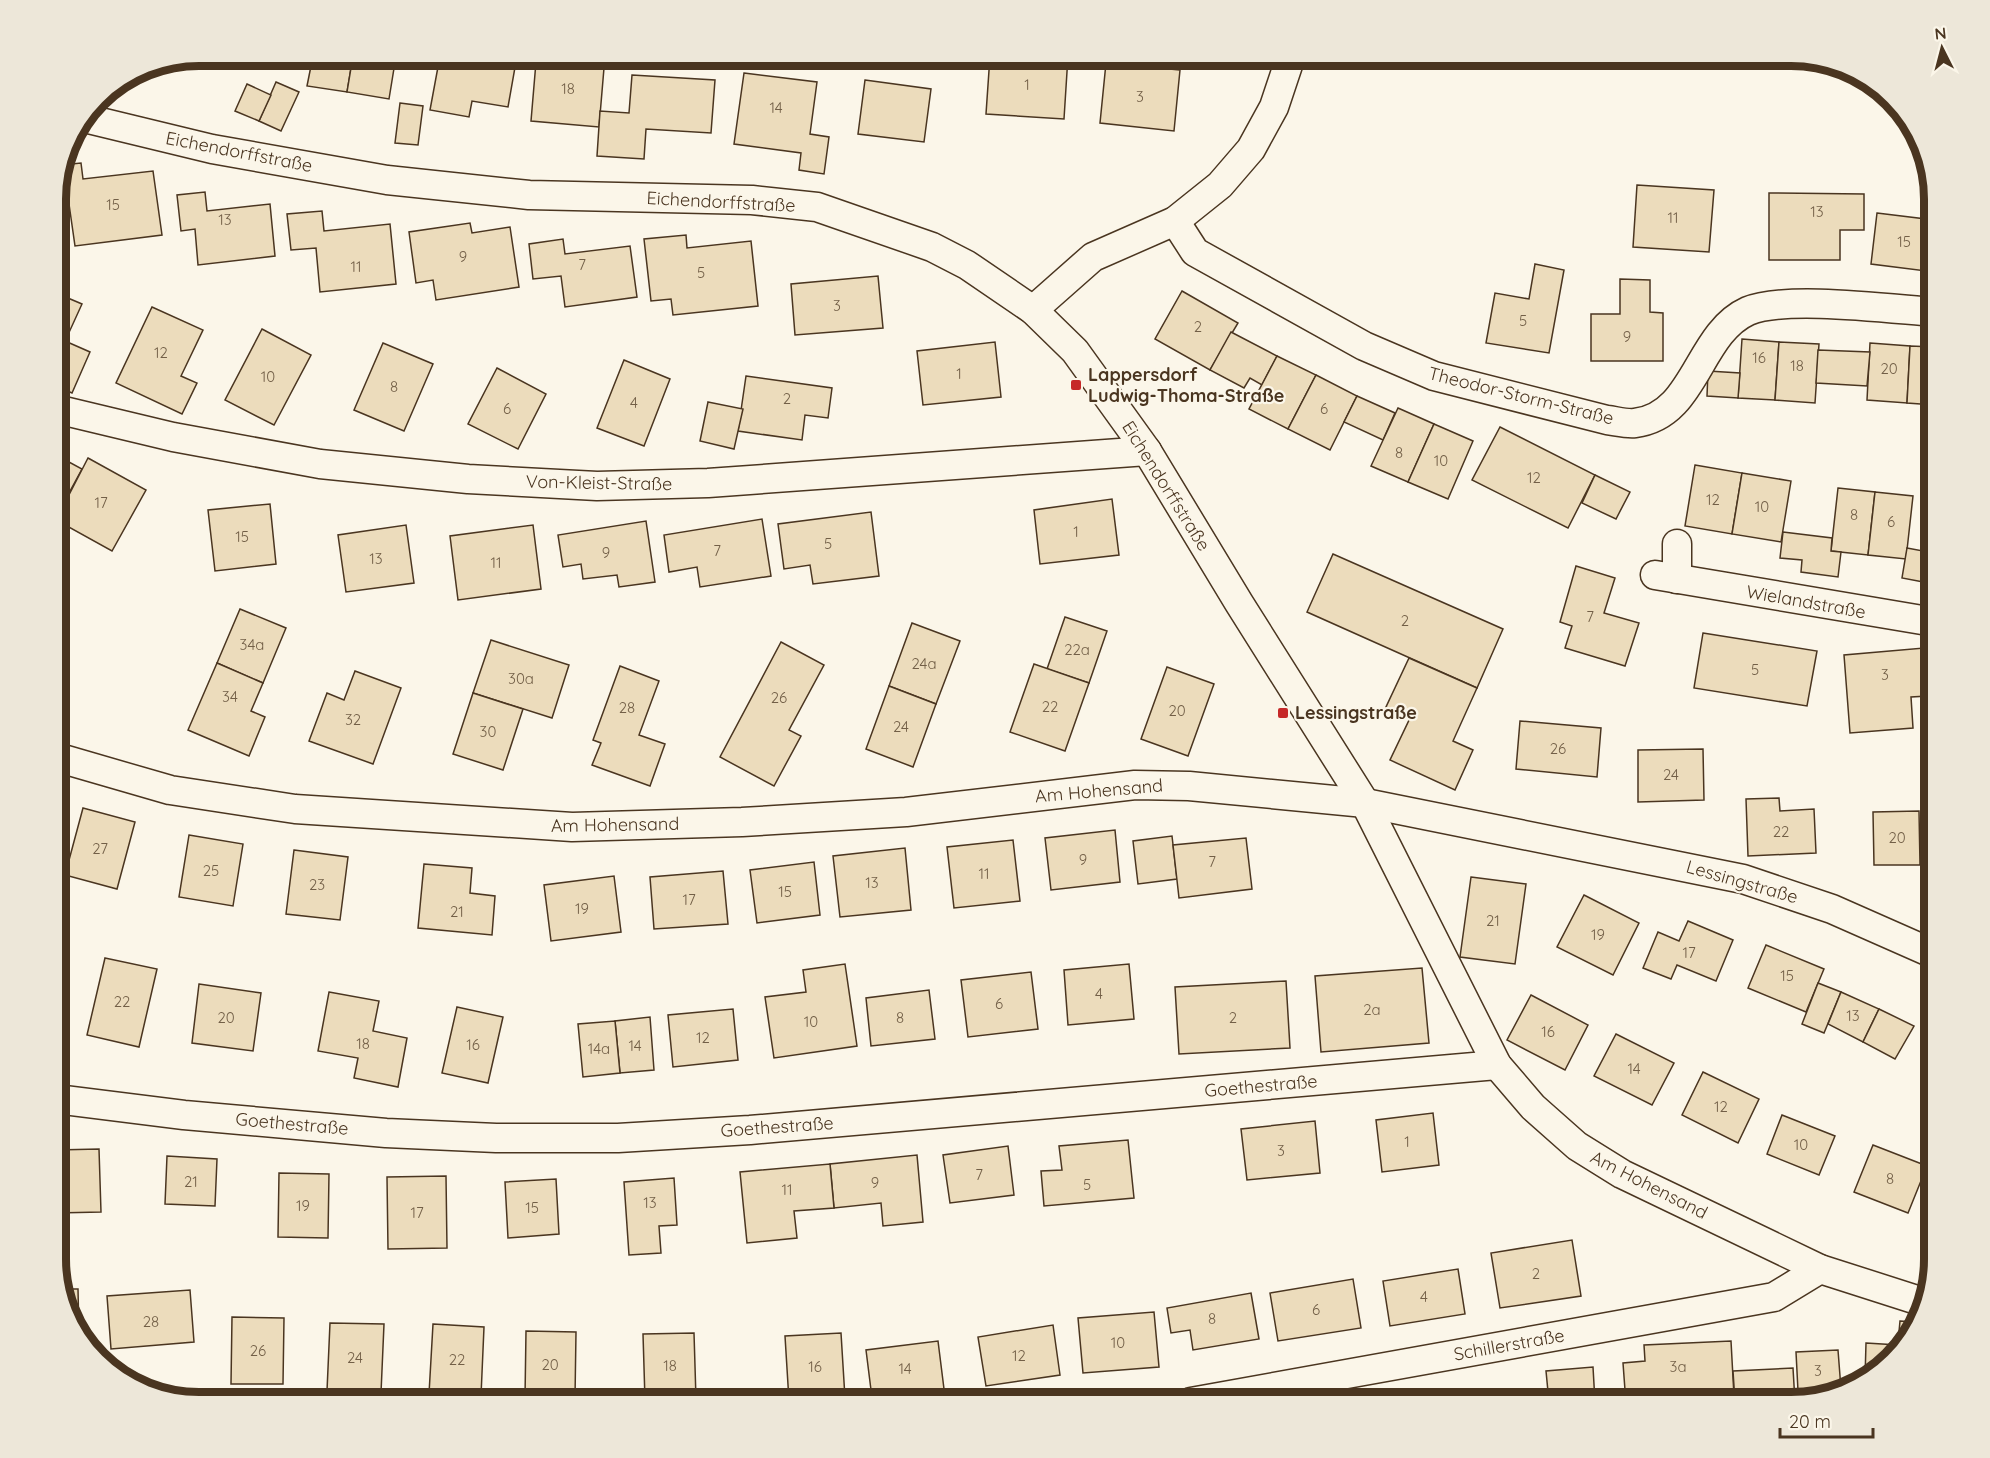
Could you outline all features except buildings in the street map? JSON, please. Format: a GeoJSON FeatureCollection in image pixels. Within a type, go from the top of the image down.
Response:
{"type":"FeatureCollection","features":[{"type":"Feature","properties":{"kind":"street"},"geometry":{"type":"LineString","coordinates":[[1033,310],[1093,257],[1175,220],[1220,185],[1251,149],[1274,107],[1288,66]]}},
{"type":"Feature","properties":{"kind":"street","name":"Eichendorffstraße"},"geometry":{"type":"LineString","coordinates":[[92,120],[212,149],[387,180],[528,195],[752,200],[817,207],[932,247],[967,265],[1033,310],[1075,351],[1147,451],[1365,804]]}},
{"type":"Feature","properties":{"kind":"street","name":"Theodor-Storm-Straße"},"geometry":{"type":"LineString","coordinates":[[1175,220],[1196,252],[1364,346],[1434,376],[1607,420],[1634,423],[1660,415],[1680,397],[1724,329],[1748,311],[1792,305],[1924,311]]}},
{"type":"Feature","properties":{"kind":"street","name":"Von-Kleist-Straße"},"geometry":{"type":"LineString","coordinates":[[66,411],[172,437],[320,464],[468,479],[597,486],[708,483],[1147,451]]}},
{"type":"Feature","properties":{"kind":"street","name":"Wielandstraße"},"geometry":{"type":"LineString","coordinates":[[1677,544],[1666,577],[1924,620]]}},
{"type":"Feature","properties":{"kind":"street","name":"Am Hohensand"},"geometry":{"type":"LineString","coordinates":[[66,761],[170,790],[295,809],[572,827],[742,822],[906,812],[1135,785],[1189,786],[1365,804],[1497,1065],[1533,1107],[1576,1146],[1622,1174],[1820,1269],[1917,1300]]}},
{"type":"Feature","properties":{"kind":"street","name":"Lessingstraße"},"geometry":{"type":"LineString","coordinates":[[1365,804],[1743,879],[1832,909],[1924,949]]}},
{"type":"Feature","properties":{"kind":"street","name":"Goethestraße"},"geometry":{"type":"LineString","coordinates":[[66,1100],[184,1116],[386,1132],[496,1138],[618,1138],[750,1130],[1497,1065]]}},
{"type":"Feature","properties":{"kind":"street","name":"Schillerstraße"},"geometry":{"type":"LineString","coordinates":[[1247,1392],[1774,1297],[1820,1269]]}},
{"type":"Feature","properties":{"kind":"place","name":"Lappersdorf Ludwig-Thoma-Straße"},"geometry":{"type":"Point","coordinates":[1076,385]}},
{"type":"Feature","properties":{"kind":"place","name":"Lessingstraße"},"geometry":{"type":"Point","coordinates":[1283,713]}}]}
